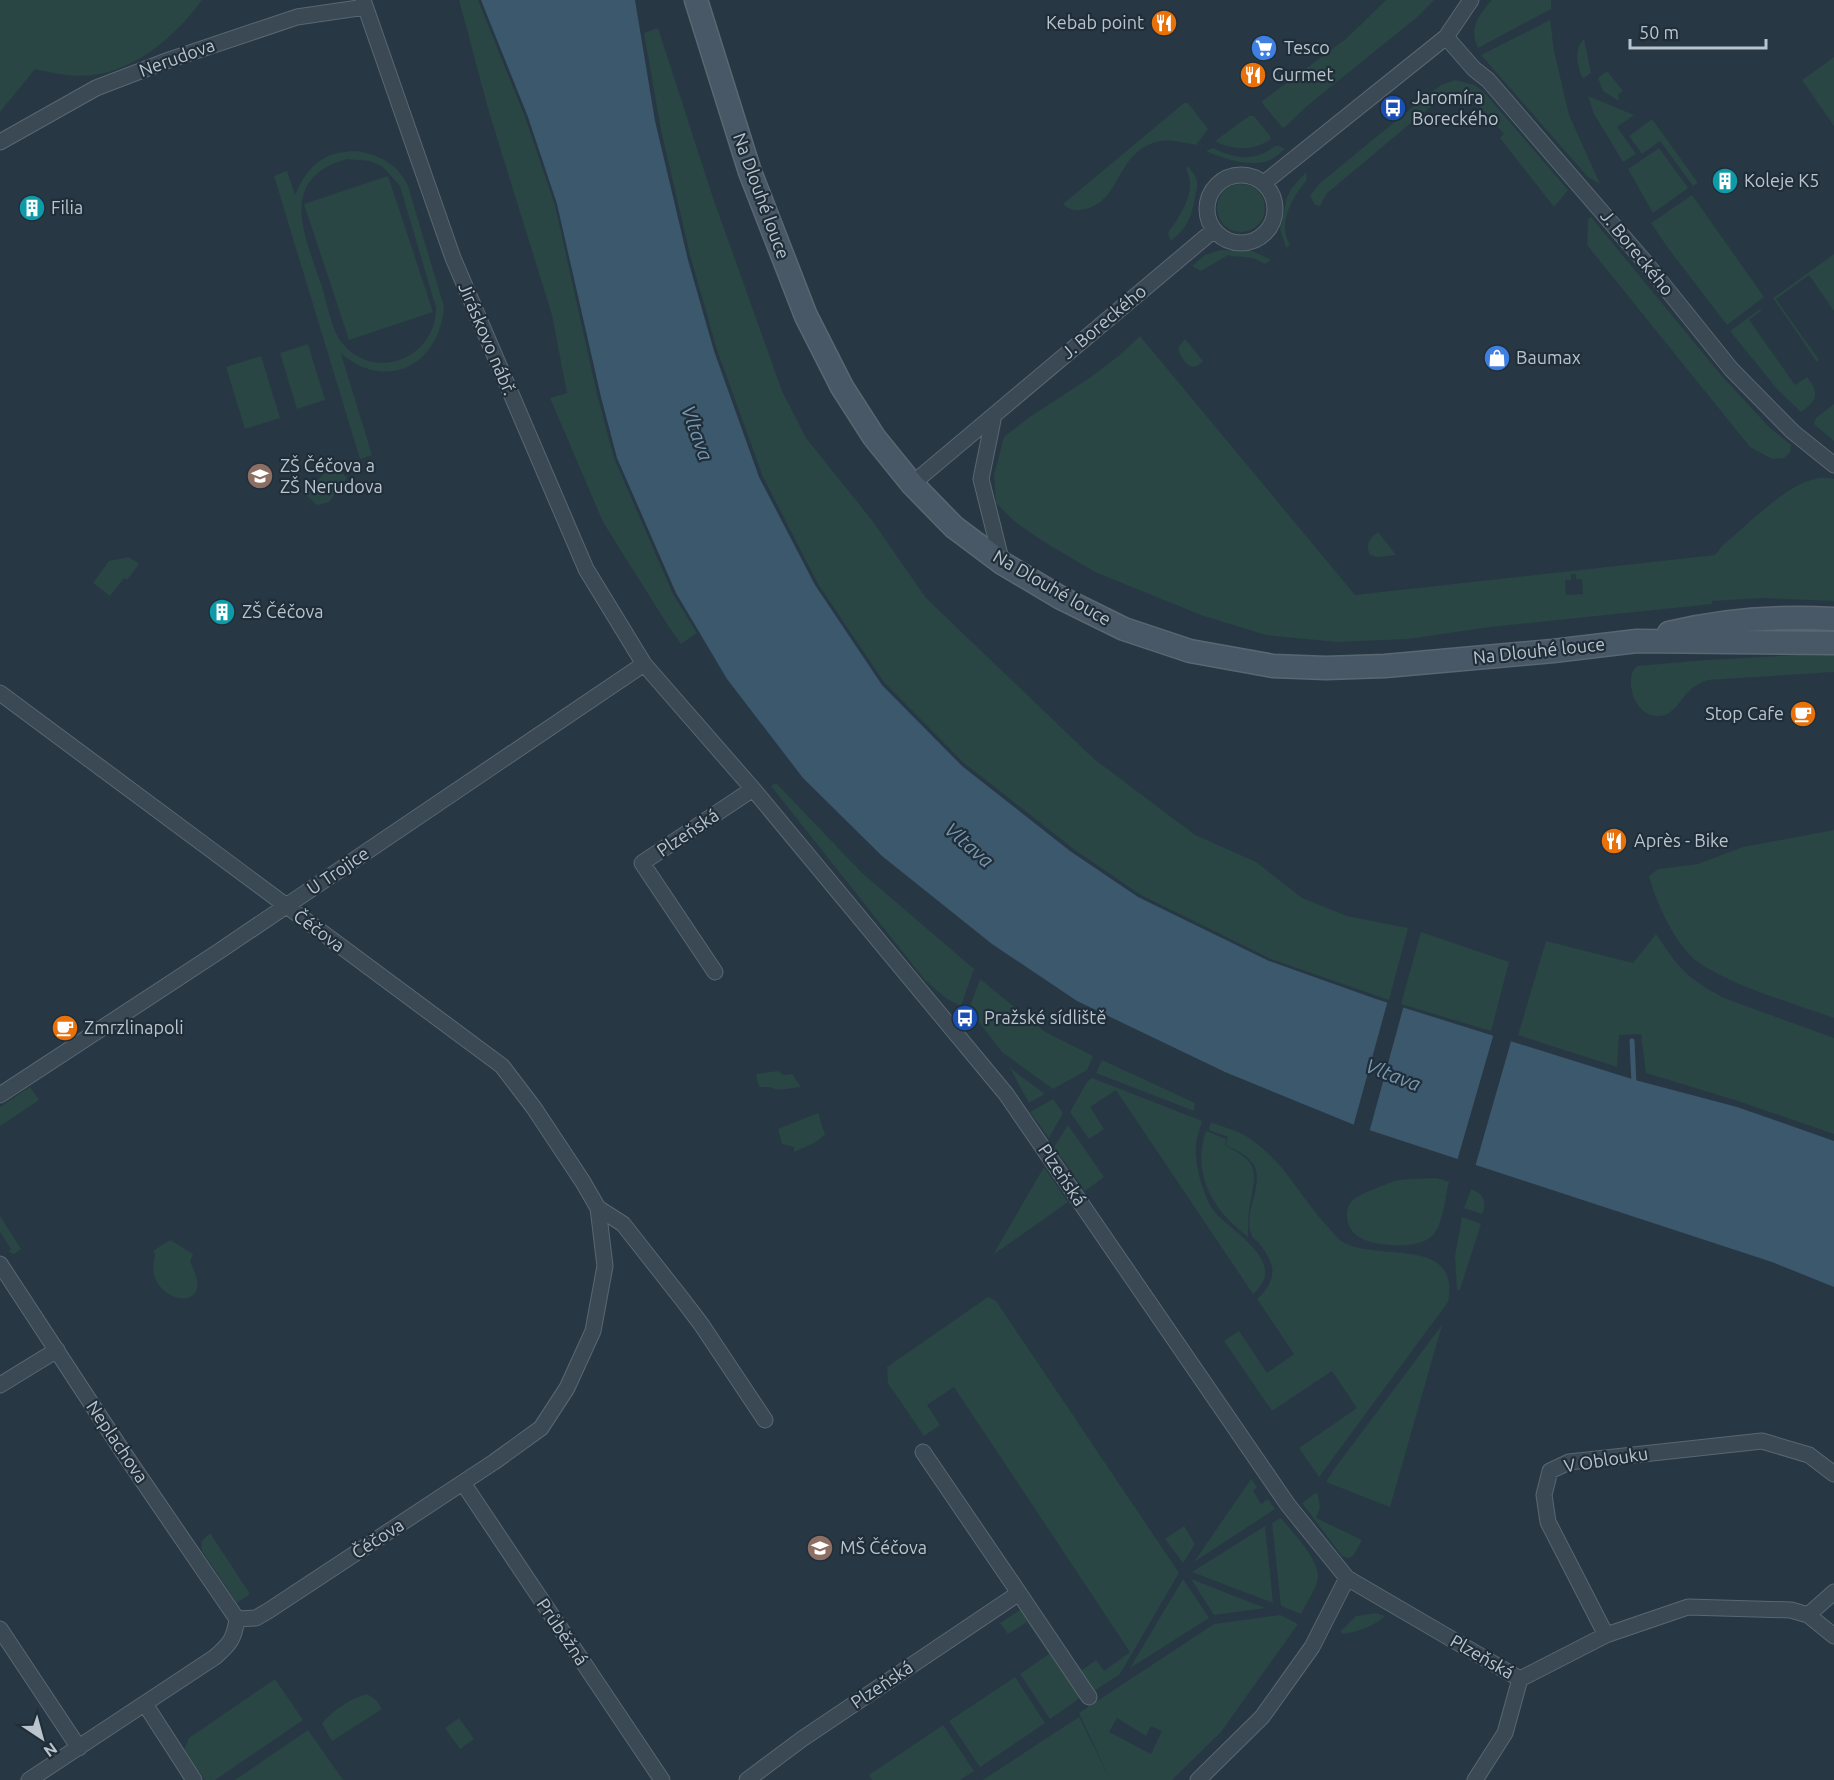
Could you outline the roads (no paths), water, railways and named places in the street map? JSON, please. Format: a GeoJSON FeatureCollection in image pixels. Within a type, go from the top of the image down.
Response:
{"type":"FeatureCollection","features":[{"type":"Feature","properties":{"kind":"main road","name":"Na Dlouhé louce"},"geometry":{"type":"LineString","coordinates":[[696,0],[750,172],[806,316],[842,387],[874,437],[912,484],[954,527],[1002,563],[1061,598],[1124,629],[1190,651],[1273,666],[1326,668],[1385,666],[1553,651],[1637,640]]}},
{"type":"Feature","properties":{"kind":"main road"},"geometry":{"type":"LineString","coordinates":[[1637,640],[1703,624],[1810,618],[1834,619]]}},
{"type":"Feature","properties":{"kind":"main road"},"geometry":{"type":"LineString","coordinates":[[1637,640],[1834,643]]}},
{"type":"Feature","properties":{"kind":"street"},"geometry":{"type":"LineString","coordinates":[[1264,183],[1446,37],[1471,0]]}},
{"type":"Feature","properties":{"kind":"street","name":"Nerudova"},"geometry":{"type":"LineString","coordinates":[[0,142],[96,88],[169,60],[297,17],[364,4]]}},
{"type":"Feature","properties":{"kind":"street","name":"Jiráskovo nábř."},"geometry":{"type":"LineString","coordinates":[[364,4],[453,258],[586,569],[644,663]]}},
{"type":"Feature","properties":{"kind":"street","name":"J. Boreckého"},"geometry":{"type":"LineString","coordinates":[[1446,37],[1474,69],[1488,80],[1586,192],[1731,369],[1793,432],[1834,465]]}},
{"type":"Feature","properties":{"kind":"street"},"geometry":{"type":"LineString","coordinates":[[1242,175],[1254,177],[1264,183],[1271,191],[1275,201],[1276,211],[1269,230],[1252,242],[1241,244],[1231,242],[1214,230],[1207,210],[1208,200],[1213,190],[1221,182],[1231,176],[1242,175]]}},
{"type":"Feature","properties":{"kind":"street","name":"J. Boreckého"},"geometry":{"type":"LineString","coordinates":[[912,484],[1214,230]]}},
{"type":"Feature","properties":{"kind":"street"},"geometry":{"type":"LineString","coordinates":[[994,415],[981,479],[1002,563]]}},
{"type":"Feature","properties":{"kind":"street","name":"Plzeňská"},"geometry":{"type":"LineString","coordinates":[[644,663],[753,789],[1006,1094],[1288,1505],[1347,1578],[1520,1679],[1505,1733],[1475,1780]]}},
{"type":"Feature","properties":{"kind":"street","name":"U Trojice"},"geometry":{"type":"LineString","coordinates":[[0,1095],[286,907],[644,663]]}},
{"type":"Feature","properties":{"kind":"street","name":"Čéčova"},"geometry":{"type":"LineString","coordinates":[[0,693],[502,1066],[534,1108],[598,1208],[605,1266],[592,1330],[567,1388],[541,1428],[463,1483],[268,1611],[256,1618],[237,1619]]}},
{"type":"Feature","properties":{"kind":"street","name":"Plzeňská"},"geometry":{"type":"LineString","coordinates":[[715,972],[642,863],[753,789]]}},
{"type":"Feature","properties":{"kind":"street","name":"Čéčova"},"geometry":{"type":"LineString","coordinates":[[598,1208],[623,1224],[688,1307],[765,1420]]}},
{"type":"Feature","properties":{"kind":"street","name":"Neplachova"},"geometry":{"type":"LineString","coordinates":[[0,1263],[123,1452],[237,1619]]}},
{"type":"Feature","properties":{"kind":"street"},"geometry":{"type":"LineString","coordinates":[[0,1385],[57,1350]]}},
{"type":"Feature","properties":{"kind":"street","name":"V Oblouku"},"geometry":{"type":"LineString","coordinates":[[1606,1635],[1548,1522],[1544,1495],[1550,1471],[1569,1462],[1762,1441],[1809,1455],[1834,1474]]}},
{"type":"Feature","properties":{"kind":"street"},"geometry":{"type":"LineString","coordinates":[[923,1452],[1089,1698]]}},
{"type":"Feature","properties":{"kind":"street","name":"Průběžná"},"geometry":{"type":"LineString","coordinates":[[463,1483],[662,1780]]}},
{"type":"Feature","properties":{"kind":"street"},"geometry":{"type":"LineString","coordinates":[[1198,1780],[1262,1717],[1312,1647],[1347,1578]]}},
{"type":"Feature","properties":{"kind":"street"},"geometry":{"type":"LineString","coordinates":[[1808,1615],[1834,1592]]}},
{"type":"Feature","properties":{"kind":"street","name":"Plzeňská"},"geometry":{"type":"LineString","coordinates":[[747,1780],[802,1739],[1019,1593]]}},
{"type":"Feature","properties":{"kind":"street"},"geometry":{"type":"LineString","coordinates":[[1520,1679],[1606,1635],[1688,1607],[1791,1610],[1808,1615],[1834,1636]]}},
{"type":"Feature","properties":{"kind":"street"},"geometry":{"type":"LineString","coordinates":[[29,1780],[215,1657],[230,1643],[237,1619]]}},
{"type":"Feature","properties":{"kind":"street"},"geometry":{"type":"LineString","coordinates":[[0,1629],[79,1748]]}},
{"type":"Feature","properties":{"kind":"street"},"geometry":{"type":"LineString","coordinates":[[144,1704],[194,1780]]}},
{"type":"Feature","properties":{"kind":"water","name":"Vltava"},"geometry":{"type":"Polygon","coordinates":[[[481,0],[635,0],[655,121],[688,260],[714,351],[759,477],[815,585],[882,685],[962,766],[1070,851],[1138,897],[1269,961],[1376,999],[1635,1080],[1737,1107],[1834,1141],[1834,1287],[1772,1262],[1357,1126],[1225,1072],[1077,1001],[992,944],[882,856],[803,778],[727,679],[676,593],[617,458],[557,204],[528,117],[481,0]]]}},
{"type":"Feature","properties":{"kind":"waterway"},"geometry":{"type":"LineString","coordinates":[[1632,1041],[1634,1084]]}},
{"type":"Feature","properties":{"kind":"place","name":"Kebab point"},"geometry":{"type":"Point","coordinates":[1164,23]}},
{"type":"Feature","properties":{"kind":"place","name":"Tesco"},"geometry":{"type":"Point","coordinates":[1264,48]}},
{"type":"Feature","properties":{"kind":"place","name":"Gurmet"},"geometry":{"type":"Point","coordinates":[1253,75]}},
{"type":"Feature","properties":{"kind":"place","name":"Jaromíra Boreckého"},"geometry":{"type":"Point","coordinates":[1393,108]}},
{"type":"Feature","properties":{"kind":"place","name":"Koleje K5"},"geometry":{"type":"Point","coordinates":[1725,181]}},
{"type":"Feature","properties":{"kind":"place","name":"Filia"},"geometry":{"type":"Point","coordinates":[32,208]}},
{"type":"Feature","properties":{"kind":"place","name":"Baumax"},"geometry":{"type":"Point","coordinates":[1497,358]}},
{"type":"Feature","properties":{"kind":"place","name":"ZŠ Čéčova a ZŠ Nerudova"},"geometry":{"type":"Point","coordinates":[260,476]}},
{"type":"Feature","properties":{"kind":"place","name":"ZŠ Čéčova"},"geometry":{"type":"Point","coordinates":[222,612]}},
{"type":"Feature","properties":{"kind":"place","name":"Stop Cafe"},"geometry":{"type":"Point","coordinates":[1803,714]}},
{"type":"Feature","properties":{"kind":"place","name":"Après - Bike"},"geometry":{"type":"Point","coordinates":[1614,841]}},
{"type":"Feature","properties":{"kind":"place","name":"Pražské sídliště"},"geometry":{"type":"Point","coordinates":[965,1018]}},
{"type":"Feature","properties":{"kind":"place","name":"Zmrzlinapoli"},"geometry":{"type":"Point","coordinates":[65,1028]}},
{"type":"Feature","properties":{"kind":"place","name":"MŠ Čéčova"},"geometry":{"type":"Point","coordinates":[820,1548]}}]}
